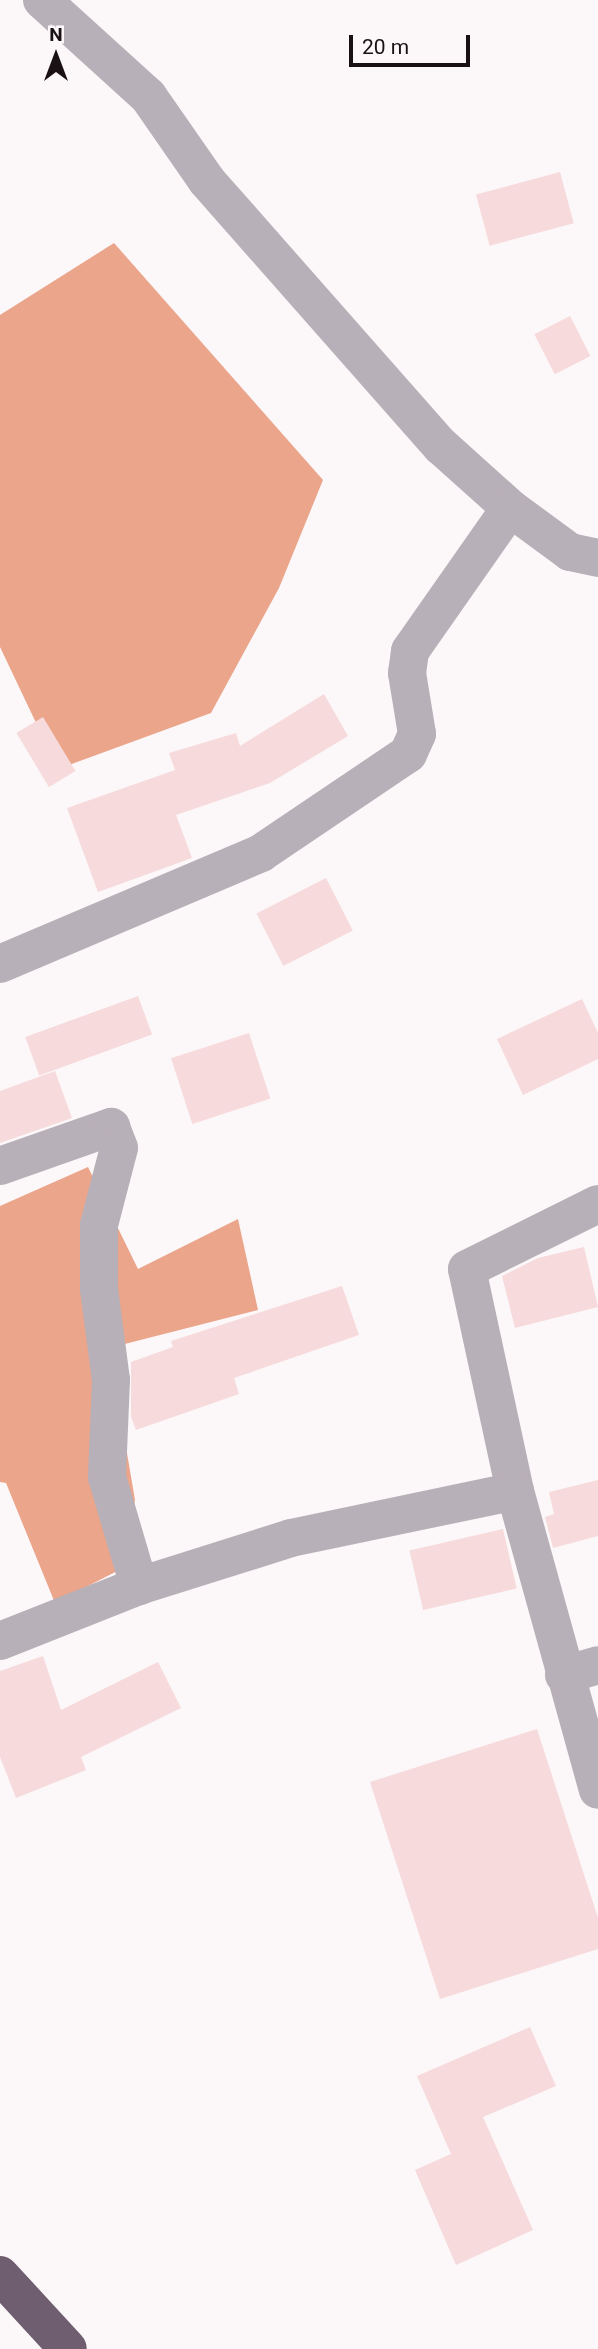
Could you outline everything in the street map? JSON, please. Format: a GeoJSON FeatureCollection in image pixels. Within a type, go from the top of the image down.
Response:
{"type":"FeatureCollection","features":[{"type":"Feature","properties":{"kind":"highway"},"geometry":{"type":"LineString","coordinates":[[0,2275],[68,2349]]}},
{"type":"Feature","properties":{"kind":"street"},"geometry":{"type":"LineString","coordinates":[[57,5],[148,96],[224,201],[441,446],[510,508],[570,552],[598,558]]}},
{"type":"Feature","properties":{"kind":"street"},"geometry":{"type":"LineString","coordinates":[[0,964],[261,853],[408,754],[417,734],[407,673],[410,651],[510,508]]}},
{"type":"Feature","properties":{"kind":"street"},"geometry":{"type":"LineString","coordinates":[[0,1166],[111,1127],[120,1148],[99,1225],[99,1289],[111,1380],[107,1477],[139,1586]]}},
{"type":"Feature","properties":{"kind":"street"},"geometry":{"type":"LineString","coordinates":[[598,1205],[467,1269],[515,1491],[581,1670],[598,1790]]}},
{"type":"Feature","properties":{"kind":"street"},"geometry":{"type":"LineString","coordinates":[[0,1641],[139,1586],[291,1538],[515,1491]]}},
{"type":"Feature","properties":{"kind":"shaded area"},"geometry":{"type":"Polygon","coordinates":[[[114,243],[323,480],[279,588],[211,713],[58,769],[0,647],[0,315],[114,243]]]}},
{"type":"Feature","properties":{"kind":"shaded area"},"geometry":{"type":"Polygon","coordinates":[[[88,1167],[138,1269],[238,1219],[258,1310],[109,1348],[135,1500],[123,1568],[55,1603],[6,1483],[0,1482],[0,1206],[88,1167]]]}},
{"type":"Feature","properties":{"kind":"building"},"geometry":{"type":"Polygon","coordinates":[[[560,172],[574,223],[490,246],[476,195],[560,172]]]}},
{"type":"Feature","properties":{"kind":"building"},"geometry":{"type":"Polygon","coordinates":[[[570,316],[590,356],[555,374],[534,334],[570,316]]]}},
{"type":"Feature","properties":{"kind":"building"},"geometry":{"type":"Polygon","coordinates":[[[324,694],[348,736],[270,783],[176,815],[192,858],[98,892],[67,808],[175,770],[169,753],[236,733],[240,746],[324,694]]]}},
{"type":"Feature","properties":{"kind":"building"},"geometry":{"type":"Polygon","coordinates":[[[43,717],[75,771],[49,787],[16,733],[43,717]]]}},
{"type":"Feature","properties":{"kind":"building"},"geometry":{"type":"Polygon","coordinates":[[[326,878],[353,931],[283,966],[257,913],[326,878]]]}},
{"type":"Feature","properties":{"kind":"building"},"geometry":{"type":"Polygon","coordinates":[[[138,996],[152,1035],[39,1076],[25,1037],[138,996]]]}},
{"type":"Feature","properties":{"kind":"building"},"geometry":{"type":"Polygon","coordinates":[[[582,999],[598,1033],[598,1059],[523,1095],[497,1039],[582,999]]]}},
{"type":"Feature","properties":{"kind":"building"},"geometry":{"type":"Polygon","coordinates":[[[249,1033],[270,1099],[192,1124],[171,1058],[249,1033]]]}},
{"type":"Feature","properties":{"kind":"building"},"geometry":{"type":"Polygon","coordinates":[[[55,1071],[72,1118],[0,1143],[0,1091],[55,1071]]]}},
{"type":"Feature","properties":{"kind":"building"},"geometry":{"type":"Polygon","coordinates":[[[584,1247],[598,1307],[515,1328],[502,1276],[538,1258],[584,1247]]]}},
{"type":"Feature","properties":{"kind":"building"},"geometry":{"type":"Polygon","coordinates":[[[342,1286],[359,1335],[234,1378],[239,1394],[136,1430],[131,1417],[131,1362],[173,1347],[171,1341],[342,1286]]]}},
{"type":"Feature","properties":{"kind":"building"},"geometry":{"type":"Polygon","coordinates":[[[598,1480],[598,1536],[553,1548],[545,1517],[554,1514],[549,1492],[598,1480]]]}},
{"type":"Feature","properties":{"kind":"building"},"geometry":{"type":"Polygon","coordinates":[[[503,1529],[517,1588],[423,1610],[409,1551],[503,1529]]]}},
{"type":"Feature","properties":{"kind":"building"},"geometry":{"type":"Polygon","coordinates":[[[43,1656],[61,1710],[158,1662],[181,1708],[81,1757],[86,1770],[16,1798],[0,1757],[0,1671],[43,1656]]]}},
{"type":"Feature","properties":{"kind":"building"},"geometry":{"type":"Polygon","coordinates":[[[537,1729],[598,1918],[598,1949],[440,1999],[370,1782],[537,1729]]]}},
{"type":"Feature","properties":{"kind":"building"},"geometry":{"type":"Polygon","coordinates":[[[530,2027],[556,2086],[483,2117],[533,2230],[456,2265],[415,2170],[451,2154],[417,2076],[530,2027]]]}}]}
